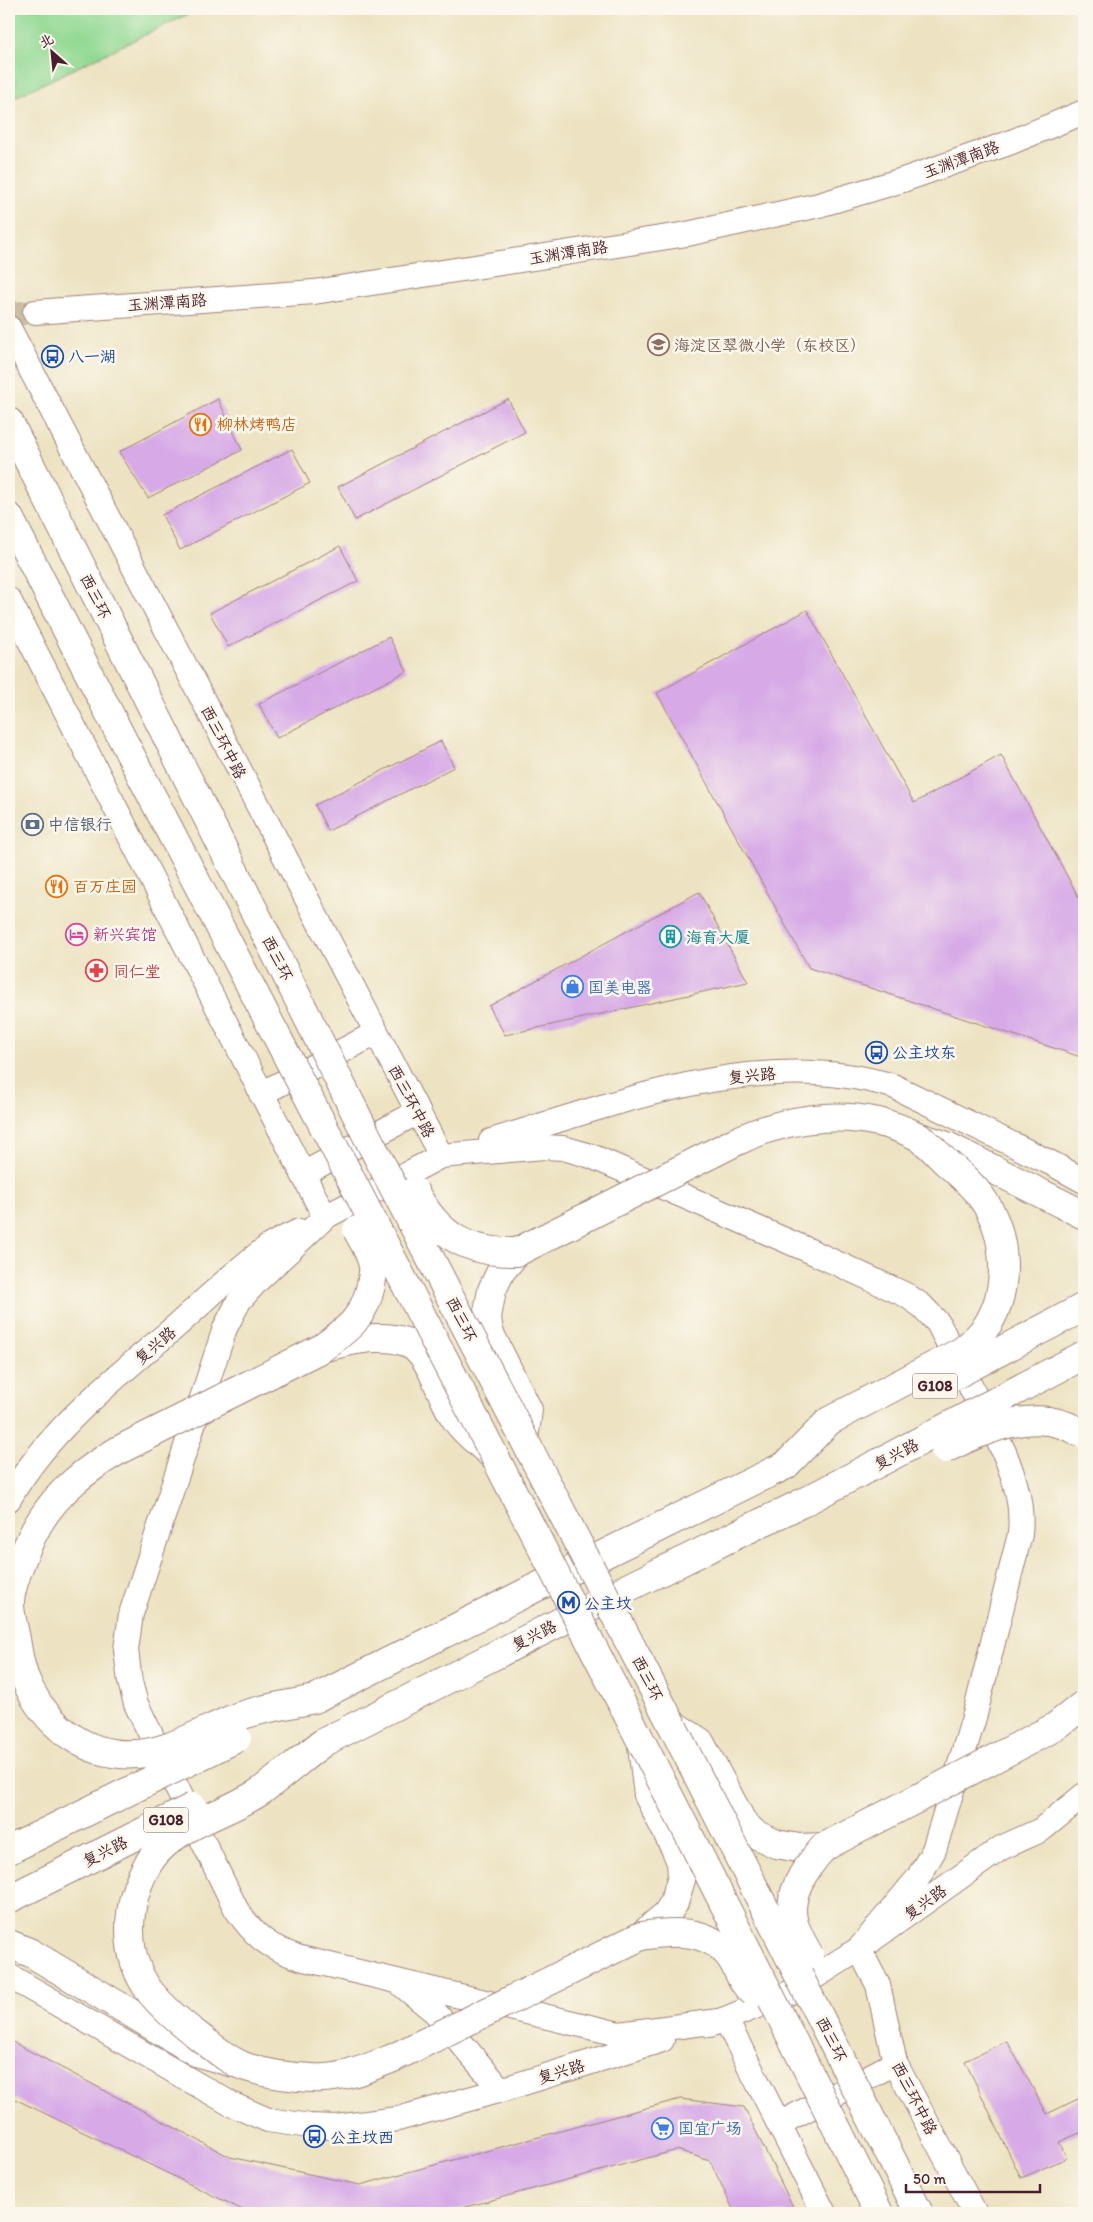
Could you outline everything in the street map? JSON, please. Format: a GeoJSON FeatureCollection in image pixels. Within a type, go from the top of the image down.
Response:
{"type":"FeatureCollection","features":[{"type":"Feature","properties":{"kind":"highway","name":"西三环"},"geometry":{"type":"LineString","coordinates":[[9,422],[370,1142],[671,1723],[920,2213]]}},
{"type":"Feature","properties":{"kind":"highway","name":"西三环"},"geometry":{"type":"LineString","coordinates":[[9,517],[129,752],[497,1459],[779,2010],[879,2213]]}},
{"type":"Feature","properties":{"kind":"highway"},"geometry":{"type":"LineString","coordinates":[[524,1439],[528,1410],[489,1332],[487,1317],[492,1290],[501,1270],[517,1252],[735,1142],[772,1127],[810,1118],[831,1117],[879,1123],[947,1146],[1084,1215]]}},
{"type":"Feature","properties":{"kind":"highway"},"geometry":{"type":"LineString","coordinates":[[786,1465],[829,1421],[962,1351],[976,1339],[995,1311],[1001,1293],[1003,1263],[993,1218],[984,1201],[969,1183],[917,1136]]}},
{"type":"Feature","properties":{"kind":"highway"},"geometry":{"type":"LineString","coordinates":[[370,1142],[395,1156],[424,1209],[434,1222],[445,1231],[467,1245],[492,1252],[517,1252]]}},
{"type":"Feature","properties":{"kind":"highway"},"geometry":{"type":"LineString","coordinates":[[314,1699],[238,1716],[173,1747],[155,1751],[130,1755],[93,1748],[74,1738],[53,1722],[40,1707],[31,1691],[19,1656],[9,1606],[27,1546],[55,1500],[72,1482],[91,1467],[119,1450],[322,1348],[348,1328],[360,1315],[368,1302],[374,1271],[370,1255],[338,1193],[340,1159]]}},
{"type":"Feature","properties":{"kind":"highway","name":"G108"},"geometry":{"type":"LineString","coordinates":[[9,1850],[786,1465],[1084,1307]]}},
{"type":"Feature","properties":{"kind":"highway"},"geometry":{"type":"LineString","coordinates":[[322,1348],[366,1337],[388,1338],[408,1344],[420,1352],[457,1422],[497,1459]]}},
{"type":"Feature","properties":{"kind":"highway","name":"复兴路"},"geometry":{"type":"LineString","coordinates":[[9,1899],[802,1502],[1084,1355]]}},
{"type":"Feature","properties":{"kind":"highway"},"geometry":{"type":"LineString","coordinates":[[802,1502],[861,1492],[976,1433],[1004,1423],[1028,1420],[1053,1422],[1077,1430],[1084,1435]]}},
{"type":"Feature","properties":{"kind":"highway"},"geometry":{"type":"LineString","coordinates":[[811,1998],[810,1957],[795,1926],[791,1911],[793,1896],[800,1878],[824,1847],[1054,1727],[1084,1704]]}},
{"type":"Feature","properties":{"kind":"highway"},"geometry":{"type":"LineString","coordinates":[[671,1723],[700,1742],[743,1823],[755,1834],[776,1844],[799,1848],[824,1847]]}},
{"type":"Feature","properties":{"kind":"highway"},"geometry":{"type":"LineString","coordinates":[[244,2066],[188,2029],[168,2012],[150,1992],[138,1970],[132,1946],[130,1923],[132,1903],[148,1864],[158,1850],[173,1838],[257,1793],[324,1742]]}},
{"type":"Feature","properties":{"kind":"highway"},"geometry":{"type":"LineString","coordinates":[[9,1944],[31,1953],[196,2052],[244,2066],[291,2076],[315,2078],[338,2076],[360,2071],[393,2058],[641,1936],[666,1915],[674,1903],[682,1876],[681,1862],[648,1795],[642,1742]]}},
{"type":"Feature","properties":{"kind":"highway"},"geometry":{"type":"LineString","coordinates":[[641,1936],[674,1931],[699,1935],[718,1945],[730,1957],[746,1987],[779,2010]]}},
{"type":"Feature","properties":{"kind":"street","name":"玉渊潭南路"},"geometry":{"type":"LineString","coordinates":[[35,312],[314,292],[686,234],[819,205],[903,180],[1009,142],[1084,112]]}},
{"type":"Feature","properties":{"kind":"street","name":"西三环中路"},"geometry":{"type":"LineString","coordinates":[[9,328],[441,1156]]}},
{"type":"Feature","properties":{"kind":"street"},"geometry":{"type":"LineString","coordinates":[[9,600],[325,1217],[258,1280],[239,1301],[225,1328],[131,1614],[126,1650],[130,1682],[142,1722],[236,1909],[249,1929],[264,1942],[280,1951],[300,1958],[619,2034],[726,2020],[824,2213]]}},
{"type":"Feature","properties":{"kind":"street"},"geometry":{"type":"LineString","coordinates":[[262,1094],[376,1033]]}},
{"type":"Feature","properties":{"kind":"street","name":"复兴路"},"geometry":{"type":"LineString","coordinates":[[9,1499],[19,1480],[59,1431],[113,1380],[267,1248],[441,1156],[601,1108],[715,1079],[774,1071],[867,1078],[893,1086],[1053,1164],[1084,1182]]}},
{"type":"Feature","properties":{"kind":"street"},"geometry":{"type":"LineString","coordinates":[[303,1174],[418,1112]]}},
{"type":"Feature","properties":{"kind":"street"},"geometry":{"type":"LineString","coordinates":[[441,1156],[544,1147],[579,1152],[808,1250],[906,1296],[922,1306],[938,1323],[1004,1452],[1012,1472],[1022,1519],[1018,1549],[977,1704],[934,1850],[926,1866],[907,1893],[859,1949]]}},
{"type":"Feature","properties":{"kind":"street","name":"复兴路"},"geometry":{"type":"LineString","coordinates":[[1053,1164],[1084,1166]]}},
{"type":"Feature","properties":{"kind":"street","name":"复兴路"},"geometry":{"type":"LineString","coordinates":[[9,1976],[231,2104],[268,2120],[310,2126],[336,2127],[398,2119],[501,2090],[726,2020],[789,1993],[859,1949],[1001,1848],[1041,1830],[1084,1795]]}},
{"type":"Feature","properties":{"kind":"street","name":"西三环中路"},"geometry":{"type":"LineString","coordinates":[[859,1949],[878,1985],[895,2063],[975,2213]]}},
{"type":"Feature","properties":{"kind":"street"},"geometry":{"type":"LineString","coordinates":[[400,1983],[435,2012],[501,2090]]}},
{"type":"Feature","properties":{"kind":"street"},"geometry":{"type":"LineString","coordinates":[[779,2124],[895,2063]]}},
{"type":"Feature","properties":{"kind":"green space"},"geometry":{"type":"Polygon","coordinates":[[[9,9],[199,9],[9,100],[9,9]]]}},
{"type":"Feature","properties":{"kind":"building","name":"柳林烤鸭店"},"geometry":{"type":"Polygon","coordinates":[[[218,399],[242,450],[148,498],[119,452],[218,399]]]}},
{"type":"Feature","properties":{"kind":"building"},"geometry":{"type":"Polygon","coordinates":[[[508,399],[525,432],[355,520],[338,487],[508,399]]]}},
{"type":"Feature","properties":{"kind":"building"},"geometry":{"type":"Polygon","coordinates":[[[292,449],[310,483],[180,550],[162,515],[292,449]]]}},
{"type":"Feature","properties":{"kind":"building"},"geometry":{"type":"Polygon","coordinates":[[[340,546],[358,581],[228,647],[210,613],[340,546]]]}},
{"type":"Feature","properties":{"kind":"building"},"geometry":{"type":"Polygon","coordinates":[[[807,610],[914,803],[1001,755],[1084,904],[1084,1058],[809,968],[657,693],[807,610]]]}},
{"type":"Feature","properties":{"kind":"building"},"geometry":{"type":"Polygon","coordinates":[[[389,637],[407,671],[277,738],[259,704],[389,637]]]}},
{"type":"Feature","properties":{"kind":"building"},"geometry":{"type":"Polygon","coordinates":[[[441,741],[454,767],[328,831],[315,805],[441,741]]]}},
{"type":"Feature","properties":{"kind":"building","name":"海育大厦"},"geometry":{"type":"Polygon","coordinates":[[[699,892],[748,982],[505,1035],[489,1006],[699,892]]]}},
{"type":"Feature","properties":{"kind":"building","name":"国宜广场"},"geometry":{"type":"Polygon","coordinates":[[[9,2040],[230,2157],[360,2185],[680,2099],[744,2107],[796,2213],[735,2213],[710,2161],[677,2150],[444,2213],[249,2213],[9,2096],[9,2040]]]}},
{"type":"Feature","properties":{"kind":"building"},"geometry":{"type":"Polygon","coordinates":[[[1007,2041],[1047,2114],[1084,2096],[1084,2131],[1059,2142],[1067,2158],[1021,2178],[965,2061],[1007,2041]]]}},
{"type":"Feature","properties":{"kind":"tunnel"},"geometry":{"type":"LineString","coordinates":[[9,314],[35,312]]}},
{"type":"Feature","properties":{"kind":"place","name":"海淀区翠微小学（东校区）"},"geometry":{"type":"Point","coordinates":[658,345]}},
{"type":"Feature","properties":{"kind":"place","name":"八一湖"},"geometry":{"type":"Point","coordinates":[52,356]}},
{"type":"Feature","properties":{"kind":"place","name":"柳林烤鸭店"},"geometry":{"type":"Point","coordinates":[201,424]}},
{"type":"Feature","properties":{"kind":"place","name":"中信银行"},"geometry":{"type":"Point","coordinates":[32,824]}},
{"type":"Feature","properties":{"kind":"place","name":"百万庄园"},"geometry":{"type":"Point","coordinates":[57,886]}},
{"type":"Feature","properties":{"kind":"place","name":"新兴宾馆"},"geometry":{"type":"Point","coordinates":[77,934]}},
{"type":"Feature","properties":{"kind":"place","name":"海育大厦"},"geometry":{"type":"Point","coordinates":[670,937]}},
{"type":"Feature","properties":{"kind":"place","name":"同仁堂"},"geometry":{"type":"Point","coordinates":[97,971]}},
{"type":"Feature","properties":{"kind":"place","name":"国美电器"},"geometry":{"type":"Point","coordinates":[572,987]}},
{"type":"Feature","properties":{"kind":"place","name":"公主坟东"},"geometry":{"type":"Point","coordinates":[876,1052]}},
{"type":"Feature","properties":{"kind":"place","name":"公主坟"},"geometry":{"type":"Point","coordinates":[568,1603]}},
{"type":"Feature","properties":{"kind":"place","name":"国宜广场"},"geometry":{"type":"Point","coordinates":[662,2128]}},
{"type":"Feature","properties":{"kind":"place","name":"公主坟西"},"geometry":{"type":"Point","coordinates":[314,2137]}}]}
